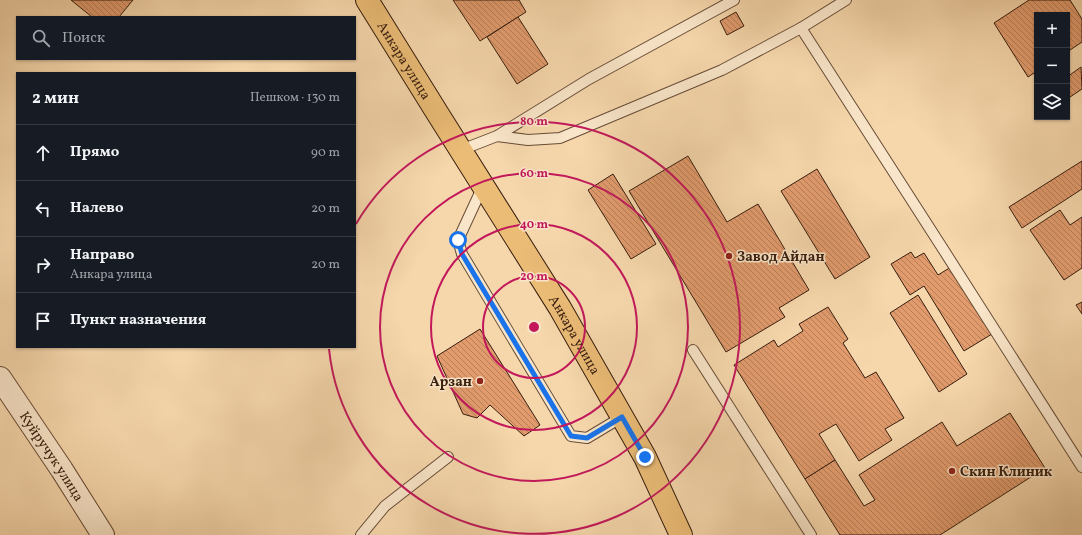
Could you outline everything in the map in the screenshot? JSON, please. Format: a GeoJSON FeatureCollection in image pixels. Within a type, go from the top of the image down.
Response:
{"type":"FeatureCollection","features":[{"type":"Feature","properties":{"kind":"main road","name":"Анкара улица"},"geometry":{"type":"LineString","coordinates":[[367,0],[560,308],[645,457],[681,535]]}},
{"type":"Feature","properties":{"kind":"street","name":"Куйручук улица"},"geometry":{"type":"LineString","coordinates":[[0,378],[62,470],[103,535]]}},
{"type":"Feature","properties":{"kind":"lane"},"geometry":{"type":"LineString","coordinates":[[461,150],[497,136],[589,79],[733,0]]}},
{"type":"Feature","properties":{"kind":"lane"},"geometry":{"type":"LineString","coordinates":[[497,136],[528,140],[560,138],[722,70],[801,28],[846,0]]}},
{"type":"Feature","properties":{"kind":"lane"},"geometry":{"type":"LineString","coordinates":[[801,28],[1082,467]]}},
{"type":"Feature","properties":{"kind":"lane"},"geometry":{"type":"LineString","coordinates":[[483,186],[458,240],[462,254],[571,436],[587,438],[622,417]]}},
{"type":"Feature","properties":{"kind":"lane"},"geometry":{"type":"LineString","coordinates":[[693,350],[811,535]]}},
{"type":"Feature","properties":{"kind":"lane"},"geometry":{"type":"LineString","coordinates":[[361,535],[385,506],[448,457]]}},
{"type":"Feature","properties":{"kind":"building"},"geometry":{"type":"Polygon","coordinates":[[[71,0],[133,0],[120,16],[91,16],[71,0]]]}},
{"type":"Feature","properties":{"kind":"building"},"geometry":{"type":"Polygon","coordinates":[[[453,0],[519,0],[526,12],[480,41],[453,0]]]}},
{"type":"Feature","properties":{"kind":"building"},"geometry":{"type":"Polygon","coordinates":[[[1029,0],[1070,0],[1082,19],[1082,42],[1070,50],[1070,12],[1034,12],[1034,73],[1028,77],[994,23],[1029,0]]]}},
{"type":"Feature","properties":{"kind":"building"},"geometry":{"type":"Polygon","coordinates":[[[736,12],[744,26],[727,35],[720,21],[736,12]]]}},
{"type":"Feature","properties":{"kind":"building"},"geometry":{"type":"Polygon","coordinates":[[[518,17],[548,64],[517,84],[487,37],[518,17]]]}},
{"type":"Feature","properties":{"kind":"building"},"geometry":{"type":"Polygon","coordinates":[[[1081,67],[1082,89],[1070,97],[1070,84],[1070,75],[1081,67]]]}},
{"type":"Feature","properties":{"kind":"building","name":"Завод Айдан"},"geometry":{"type":"Polygon","coordinates":[[[688,156],[727,222],[758,204],[809,290],[779,308],[785,317],[726,352],[629,191],[688,156]]]}},
{"type":"Feature","properties":{"kind":"building"},"geometry":{"type":"Polygon","coordinates":[[[1082,161],[1082,189],[1022,228],[1009,207],[1082,161]]]}},
{"type":"Feature","properties":{"kind":"building"},"geometry":{"type":"Polygon","coordinates":[[[817,169],[870,257],[835,279],[781,191],[817,169]]]}},
{"type":"Feature","properties":{"kind":"building"},"geometry":{"type":"Polygon","coordinates":[[[613,174],[656,244],[631,259],[588,190],[613,174]]]}},
{"type":"Feature","properties":{"kind":"building"},"geometry":{"type":"Polygon","coordinates":[[[1060,210],[1070,225],[1082,217],[1082,268],[1064,280],[1030,230],[1060,210]]]}},
{"type":"Feature","properties":{"kind":"building"},"geometry":{"type":"Polygon","coordinates":[[[911,252],[915,258],[924,253],[938,275],[951,267],[992,334],[964,351],[924,286],[910,295],[891,264],[911,252]]]}},
{"type":"Feature","properties":{"kind":"building"},"geometry":{"type":"Polygon","coordinates":[[[918,295],[967,374],[939,392],[890,313],[918,295]]]}},
{"type":"Feature","properties":{"kind":"building"},"geometry":{"type":"Polygon","coordinates":[[[1082,302],[1082,314],[1076,305],[1082,302]]]}},
{"type":"Feature","properties":{"kind":"building"},"geometry":{"type":"Polygon","coordinates":[[[828,307],[848,339],[843,343],[865,378],[876,372],[904,418],[885,429],[892,440],[859,461],[836,424],[819,434],[835,460],[805,479],[734,365],[774,340],[778,347],[803,331],[799,324],[828,307]]]}},
{"type":"Feature","properties":{"kind":"building","name":"Арзан"},"geometry":{"type":"Polygon","coordinates":[[[480,329],[540,425],[524,436],[490,405],[477,418],[463,414],[437,356],[480,329]]]}},
{"type":"Feature","properties":{"kind":"building","name":"Скин Клиник"},"geometry":{"type":"Polygon","coordinates":[[[1010,413],[1045,468],[940,535],[840,535],[805,479],[835,460],[864,506],[875,500],[859,475],[942,422],[957,446],[1010,413]]]}},
{"type":"Feature","properties":{"kind":"place","name":"Завод Айдан"},"geometry":{"type":"Point","coordinates":[729,256]}},
{"type":"Feature","properties":{"kind":"place","name":"Арзан"},"geometry":{"type":"Point","coordinates":[480,381]}},
{"type":"Feature","properties":{"kind":"place","name":"Скин Клиник"},"geometry":{"type":"Point","coordinates":[952,471]}},
{"type":"Feature","properties":{"kind":"route"},"geometry":{"type":"LineString","coordinates":[[458,240],[462,254],[571,436],[587,438],[622,417],[645,457]]}}]}
